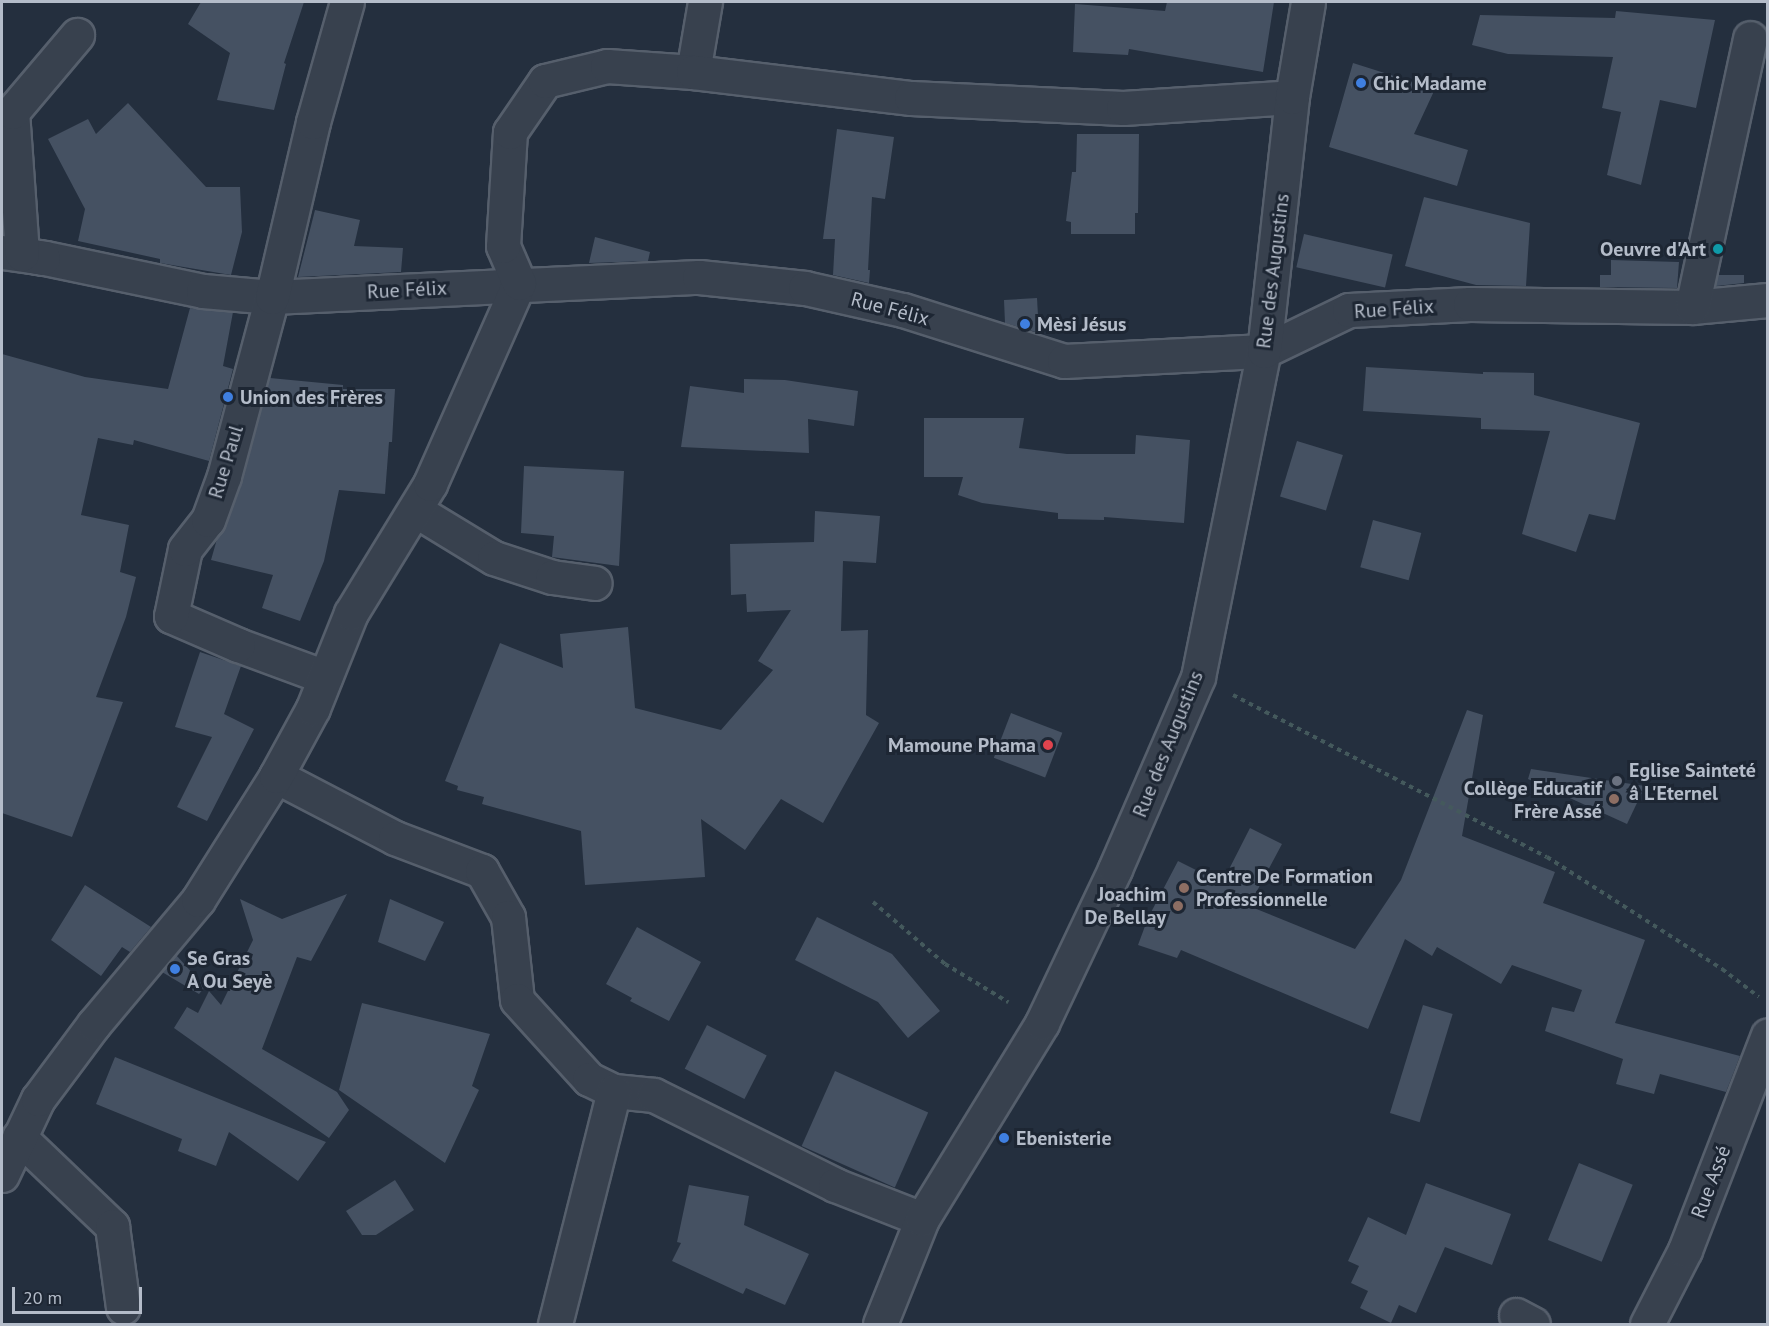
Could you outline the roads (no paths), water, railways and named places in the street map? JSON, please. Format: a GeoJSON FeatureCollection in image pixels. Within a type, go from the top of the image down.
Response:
{"type":"FeatureCollection","features":[{"type":"Feature","properties":{"kind":"street","name":"Rue Paul"},"geometry":{"type":"LineString","coordinates":[[325,677],[238,645],[171,616],[185,549],[208,520],[224,476],[272,297],[313,122],[347,2]]}},
{"type":"Feature","properties":{"kind":"street"},"geometry":{"type":"LineString","coordinates":[[693,72],[705,2]]}},
{"type":"Feature","properties":{"kind":"street","name":"Rue des Augustins"},"geometry":{"type":"LineString","coordinates":[[880,1324],[922,1219],[1042,1023],[1115,869],[1198,677],[1264,351],[1292,97],[1308,2]]}},
{"type":"Feature","properties":{"kind":"street"},"geometry":{"type":"LineString","coordinates":[[45,258],[22,254],[12,112],[77,35]]}},
{"type":"Feature","properties":{"kind":"street"},"geometry":{"type":"LineString","coordinates":[[1692,306],[1750,38]]}},
{"type":"Feature","properties":{"kind":"street"},"geometry":{"type":"LineString","coordinates":[[2,1175],[38,1099],[94,1023],[198,900],[276,776],[313,708],[351,613],[430,484],[519,283],[503,246],[510,132],[545,81],[607,66],[693,72],[911,98],[1123,108],[1292,97]]}},
{"type":"Feature","properties":{"kind":"street","name":"Rue Félix"},"geometry":{"type":"LineString","coordinates":[[2,252],[45,258],[203,291],[272,297],[519,283],[699,277],[805,288],[903,310],[1064,361],[1264,351],[1349,310],[1470,304],[1692,306],[1767,300]]}},
{"type":"Feature","properties":{"kind":"street"},"geometry":{"type":"LineString","coordinates":[[415,510],[494,558],[552,577],[595,583]]}},
{"type":"Feature","properties":{"kind":"street"},"geometry":{"type":"LineString","coordinates":[[276,776],[395,838],[482,871],[508,916],[517,1000],[589,1079],[615,1091],[654,1095],[835,1185],[922,1219]]}},
{"type":"Feature","properties":{"kind":"street","name":"Rue Assé"},"geometry":{"type":"LineString","coordinates":[[1647,1324],[1685,1251],[1767,1035]]}},
{"type":"Feature","properties":{"kind":"street"},"geometry":{"type":"LineString","coordinates":[[555,1324],[615,1091]]}},
{"type":"Feature","properties":{"kind":"street"},"geometry":{"type":"LineString","coordinates":[[19,1137],[112,1226],[123,1307]]}},
{"type":"Feature","properties":{"kind":"place","name":"Chic Madame"},"geometry":{"type":"Point","coordinates":[1361,83]}},
{"type":"Feature","properties":{"kind":"place","name":"Oeuvre d'Art"},"geometry":{"type":"Point","coordinates":[1718,249]}},
{"type":"Feature","properties":{"kind":"place","name":"Mèsi Jésus"},"geometry":{"type":"Point","coordinates":[1025,324]}},
{"type":"Feature","properties":{"kind":"place","name":"Union des Frères"},"geometry":{"type":"Point","coordinates":[228,397]}},
{"type":"Feature","properties":{"kind":"place","name":"Mamoune Phama"},"geometry":{"type":"Point","coordinates":[1048,745]}},
{"type":"Feature","properties":{"kind":"place","name":"Eglise Sainteté â L'Eternel"},"geometry":{"type":"Point","coordinates":[1617,781]}},
{"type":"Feature","properties":{"kind":"place","name":"Collège Educatif Frère Assé"},"geometry":{"type":"Point","coordinates":[1614,799]}},
{"type":"Feature","properties":{"kind":"place","name":"Centre De Formation Professionnelle"},"geometry":{"type":"Point","coordinates":[1184,888]}},
{"type":"Feature","properties":{"kind":"place","name":"Joachim De Bellay"},"geometry":{"type":"Point","coordinates":[1178,906]}},
{"type":"Feature","properties":{"kind":"place","name":"Se Gras A Ou Seyè"},"geometry":{"type":"Point","coordinates":[175,969]}},
{"type":"Feature","properties":{"kind":"place","name":"Ebenisterie"},"geometry":{"type":"Point","coordinates":[1004,1138]}}]}
